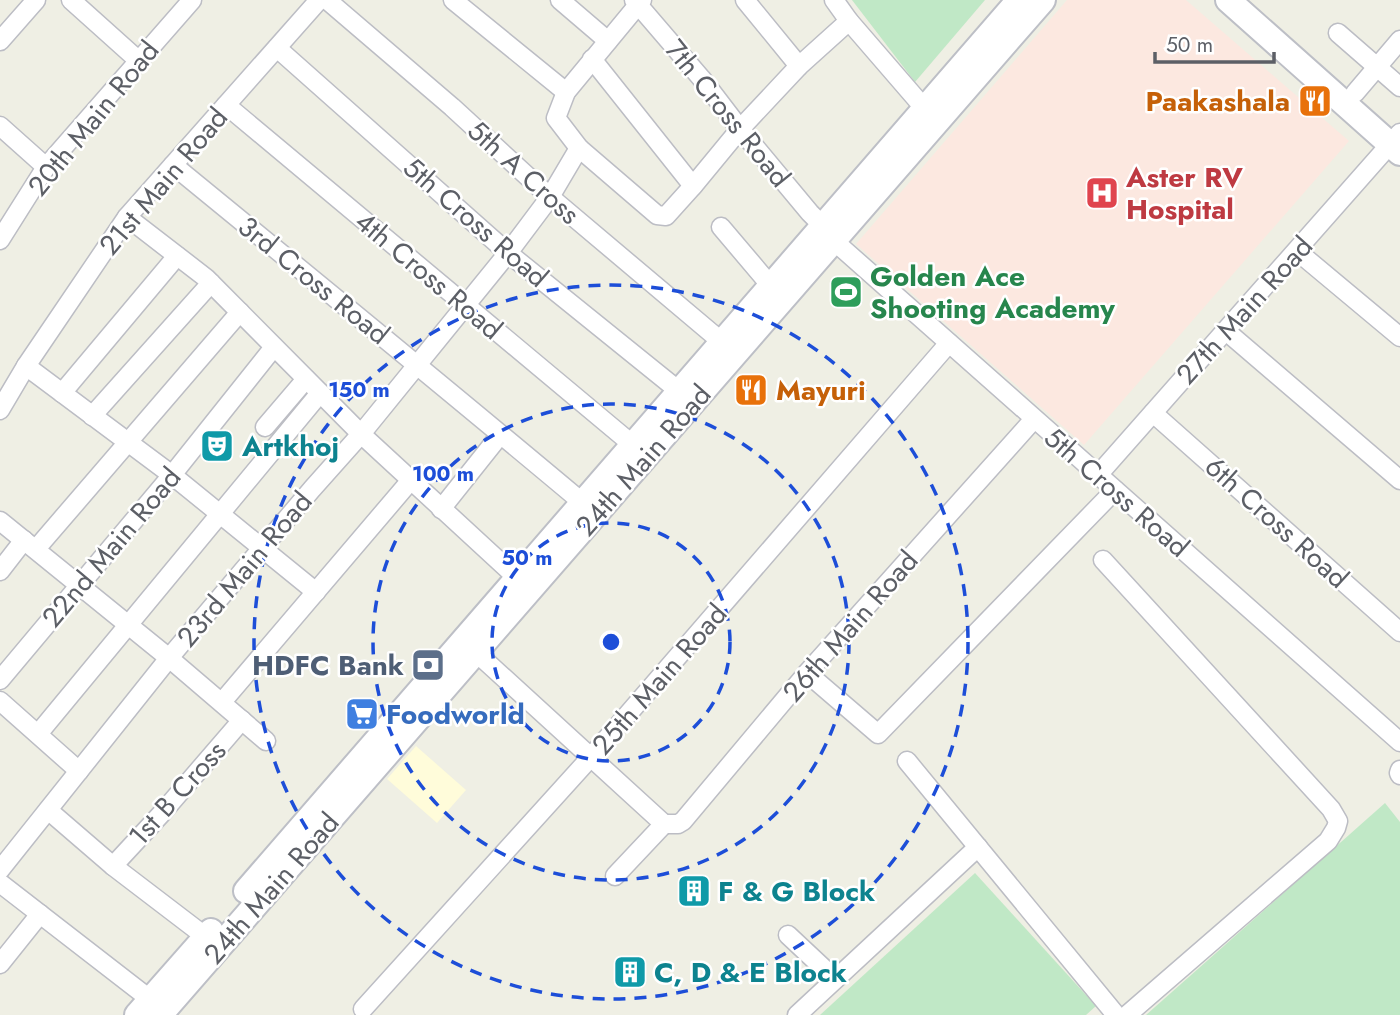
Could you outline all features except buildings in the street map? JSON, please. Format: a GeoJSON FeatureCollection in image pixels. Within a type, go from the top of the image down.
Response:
{"type":"FeatureCollection","features":[{"type":"Feature","properties":{"kind":"main road","name":"24th Main Road"},"geometry":{"type":"LineString","coordinates":[[524,584],[583,503],[771,286],[828,234],[925,109],[1019,0]]}},
{"type":"Feature","properties":{"kind":"main road","name":"24th Main Road"},"geometry":{"type":"LineString","coordinates":[[159,1010],[470,646],[828,234],[1043,0]]}},
{"type":"Feature","properties":{"kind":"main road"},"geometry":{"type":"LineString","coordinates":[[1228,0],[1398,141]]}},
{"type":"Feature","properties":{"kind":"main road"},"geometry":{"type":"LineString","coordinates":[[1255,1],[1355,93],[1398,141]]}},
{"type":"Feature","properties":{"kind":"main road","name":"24th Main Road"},"geometry":{"type":"LineString","coordinates":[[159,1010],[206,937],[470,646]]}},
{"type":"Feature","properties":{"kind":"street"},"geometry":{"type":"LineString","coordinates":[[0,41],[36,0]]}},
{"type":"Feature","properties":{"kind":"street"},"geometry":{"type":"LineString","coordinates":[[71,0],[139,61]]}},
{"type":"Feature","properties":{"kind":"street","name":"20th Main Road"},"geometry":{"type":"LineString","coordinates":[[0,240],[46,167],[192,0]]}},
{"type":"Feature","properties":{"kind":"street","name":"21st Main Road"},"geometry":{"type":"LineString","coordinates":[[0,410],[26,366],[127,217],[319,0]]}},
{"type":"Feature","properties":{"kind":"street","name":"5th A Cross"},"geometry":{"type":"LineString","coordinates":[[327,0],[452,107],[550,197],[722,342]]}},
{"type":"Feature","properties":{"kind":"street"},"geometry":{"type":"LineString","coordinates":[[453,0],[566,92]]}},
{"type":"Feature","properties":{"kind":"street"},"geometry":{"type":"LineString","coordinates":[[560,0],[608,41]]}},
{"type":"Feature","properties":{"kind":"street"},"geometry":{"type":"LineString","coordinates":[[745,0],[799,66]]}},
{"type":"Feature","properties":{"kind":"street"},"geometry":{"type":"LineString","coordinates":[[834,0],[925,109]]}},
{"type":"Feature","properties":{"kind":"street"},"geometry":{"type":"LineString","coordinates":[[638,1],[566,92],[556,118],[579,148],[657,215],[666,216],[740,129],[799,66],[849,21]]}},
{"type":"Feature","properties":{"kind":"street","name":"7th Cross Road"},"geometry":{"type":"LineString","coordinates":[[638,1],[828,234]]}},
{"type":"Feature","properties":{"kind":"street"},"geometry":{"type":"LineString","coordinates":[[1338,33],[1400,87]]}},
{"type":"Feature","properties":{"kind":"street"},"geometry":{"type":"LineString","coordinates":[[1355,93],[1400,40]]}},
{"type":"Feature","properties":{"kind":"street","name":"5th Cross Road"},"geometry":{"type":"LineString","coordinates":[[277,48],[508,253],[679,391]]}},
{"type":"Feature","properties":{"kind":"street"},"geometry":{"type":"LineString","coordinates":[[592,59],[693,187]]}},
{"type":"Feature","properties":{"kind":"street","name":"4th Cross Road"},"geometry":{"type":"LineString","coordinates":[[226,106],[633,445]]}},
{"type":"Feature","properties":{"kind":"street"},"geometry":{"type":"LineString","coordinates":[[0,126],[46,167]]}},
{"type":"Feature","properties":{"kind":"street","name":"27th Main Road"},"geometry":{"type":"LineString","coordinates":[[1098,475],[1398,141]]}},
{"type":"Feature","properties":{"kind":"street","name":"23rd Main Road"},"geometry":{"type":"LineString","coordinates":[[0,870],[169,658],[361,434],[466,306],[550,197],[579,148]]}},
{"type":"Feature","properties":{"kind":"street","name":"3rd Cross Road"},"geometry":{"type":"LineString","coordinates":[[173,165],[418,364],[583,503]]}},
{"type":"Feature","properties":{"kind":"street"},"geometry":{"type":"LineString","coordinates":[[127,217],[211,283],[361,434],[524,584]]}},
{"type":"Feature","properties":{"kind":"street"},"geometry":{"type":"LineString","coordinates":[[721,227],[771,286]]}},
{"type":"Feature","properties":{"kind":"street","name":"5th Cross Road"},"geometry":{"type":"LineString","coordinates":[[828,234],[1400,742]]}},
{"type":"Feature","properties":{"kind":"street"},"geometry":{"type":"LineString","coordinates":[[1297,251],[1400,337]]}},
{"type":"Feature","properties":{"kind":"street"},"geometry":{"type":"LineString","coordinates":[[62,393],[177,256]]}},
{"type":"Feature","properties":{"kind":"street"},"geometry":{"type":"LineString","coordinates":[[93,416],[211,283]]}},
{"type":"Feature","properties":{"kind":"street"},"geometry":{"type":"LineString","coordinates":[[0,571],[30,544],[128,442],[240,312]]}},
{"type":"Feature","properties":{"kind":"street"},"geometry":{"type":"LineString","coordinates":[[1226,331],[1400,480]]}},
{"type":"Feature","properties":{"kind":"street","name":"25th Main Road"},"geometry":{"type":"LineString","coordinates":[[363,1009],[590,758],[949,343]]}},
{"type":"Feature","properties":{"kind":"street","name":"22nd Main Road"},"geometry":{"type":"LineString","coordinates":[[0,680],[172,475],[274,347]]}},
{"type":"Feature","properties":{"kind":"street"},"geometry":{"type":"LineString","coordinates":[[26,366],[221,513],[317,592]]}},
{"type":"Feature","properties":{"kind":"street"},"geometry":{"type":"LineString","coordinates":[[265,427],[306,379]]}},
{"type":"Feature","properties":{"kind":"street"},"geometry":{"type":"LineString","coordinates":[[38,734],[320,393]]}},
{"type":"Feature","properties":{"kind":"street","name":"6th Cross Road"},"geometry":{"type":"LineString","coordinates":[[1153,413],[1400,632]]}},
{"type":"Feature","properties":{"kind":"street","name":"26th Main Road"},"geometry":{"type":"LineString","coordinates":[[615,876],[664,824],[678,824],[682,821],[807,673],[1034,419]]}},
{"type":"Feature","properties":{"kind":"street"},"geometry":{"type":"LineString","coordinates":[[441,509],[500,435]]}},
{"type":"Feature","properties":{"kind":"street"},"geometry":{"type":"LineString","coordinates":[[222,702],[411,480]]}},
{"type":"Feature","properties":{"kind":"street"},"geometry":{"type":"LineString","coordinates":[[807,673],[878,734],[1115,490]]}},
{"type":"Feature","properties":{"kind":"street"},"geometry":{"type":"LineString","coordinates":[[0,521],[169,658],[266,741]]}},
{"type":"Feature","properties":{"kind":"street"},"geometry":{"type":"LineString","coordinates":[[1103,560],[1331,809],[1338,821],[1328,841],[1128,1015]]}},
{"type":"Feature","properties":{"kind":"street"},"geometry":{"type":"LineString","coordinates":[[470,646],[664,824]]}},
{"type":"Feature","properties":{"kind":"street"},"geometry":{"type":"LineString","coordinates":[[0,701],[79,771]]}},
{"type":"Feature","properties":{"kind":"street","name":"1st B Cross"},"geometry":{"type":"LineString","coordinates":[[113,866],[242,720]]}},
{"type":"Feature","properties":{"kind":"street"},"geometry":{"type":"LineString","coordinates":[[907,761],[1116,1015]]}},
{"type":"Feature","properties":{"kind":"street"},"geometry":{"type":"LineString","coordinates":[[1400,769],[1400,775]]}},
{"type":"Feature","properties":{"kind":"street"},"geometry":{"type":"LineString","coordinates":[[48,810],[113,866],[206,937]]}},
{"type":"Feature","properties":{"kind":"street"},"geometry":{"type":"LineString","coordinates":[[797,1015],[978,847]]}},
{"type":"Feature","properties":{"kind":"street"},"geometry":{"type":"LineString","coordinates":[[0,883],[159,1010]]}},
{"type":"Feature","properties":{"kind":"street"},"geometry":{"type":"LineString","coordinates":[[0,964],[40,914]]}},
{"type":"Feature","properties":{"kind":"street"},"geometry":{"type":"LineString","coordinates":[[788,935],[835,979]]}},
{"type":"Feature","properties":{"kind":"shaded area","name":"Aster RV Hospital"},"geometry":{"type":"Polygon","coordinates":[[[1067,0],[1186,0],[1349,141],[1084,445],[856,244],[1067,0]]]}},
{"type":"Feature","properties":{"kind":"shaded area"},"geometry":{"type":"Polygon","coordinates":[[[416,746],[466,790],[437,823],[387,779],[416,746]]]}},
{"type":"Feature","properties":{"kind":"green space"},"geometry":{"type":"Polygon","coordinates":[[[852,0],[985,0],[915,82],[852,0]]]}},
{"type":"Feature","properties":{"kind":"green space"},"geometry":{"type":"Polygon","coordinates":[[[1385,803],[1400,822],[1400,1015],[1146,1015],[1385,803]]]}},
{"type":"Feature","properties":{"kind":"green space"},"geometry":{"type":"Polygon","coordinates":[[[975,873],[1096,1006],[1086,1015],[820,1015],[975,873]]]}},
{"type":"Feature","properties":{"kind":"place","name":"Paakashala"},"geometry":{"type":"Point","coordinates":[1315,101]}},
{"type":"Feature","properties":{"kind":"place","name":"Aster RV Hospital"},"geometry":{"type":"Point","coordinates":[1102,193]}},
{"type":"Feature","properties":{"kind":"place","name":"Golden Ace Shooting Academy"},"geometry":{"type":"Point","coordinates":[846,292]}},
{"type":"Feature","properties":{"kind":"place","name":"Mayuri"},"geometry":{"type":"Point","coordinates":[751,390]}},
{"type":"Feature","properties":{"kind":"place","name":"Artkhoj"},"geometry":{"type":"Point","coordinates":[217,446]}},
{"type":"Feature","properties":{"kind":"place","name":"HDFC Bank"},"geometry":{"type":"Point","coordinates":[428,665]}},
{"type":"Feature","properties":{"kind":"place","name":"Foodworld"},"geometry":{"type":"Point","coordinates":[362,714]}},
{"type":"Feature","properties":{"kind":"place","name":"F & G Block"},"geometry":{"type":"Point","coordinates":[694,891]}},
{"type":"Feature","properties":{"kind":"place","name":"C, D & E Block"},"geometry":{"type":"Point","coordinates":[630,972]}}]}
